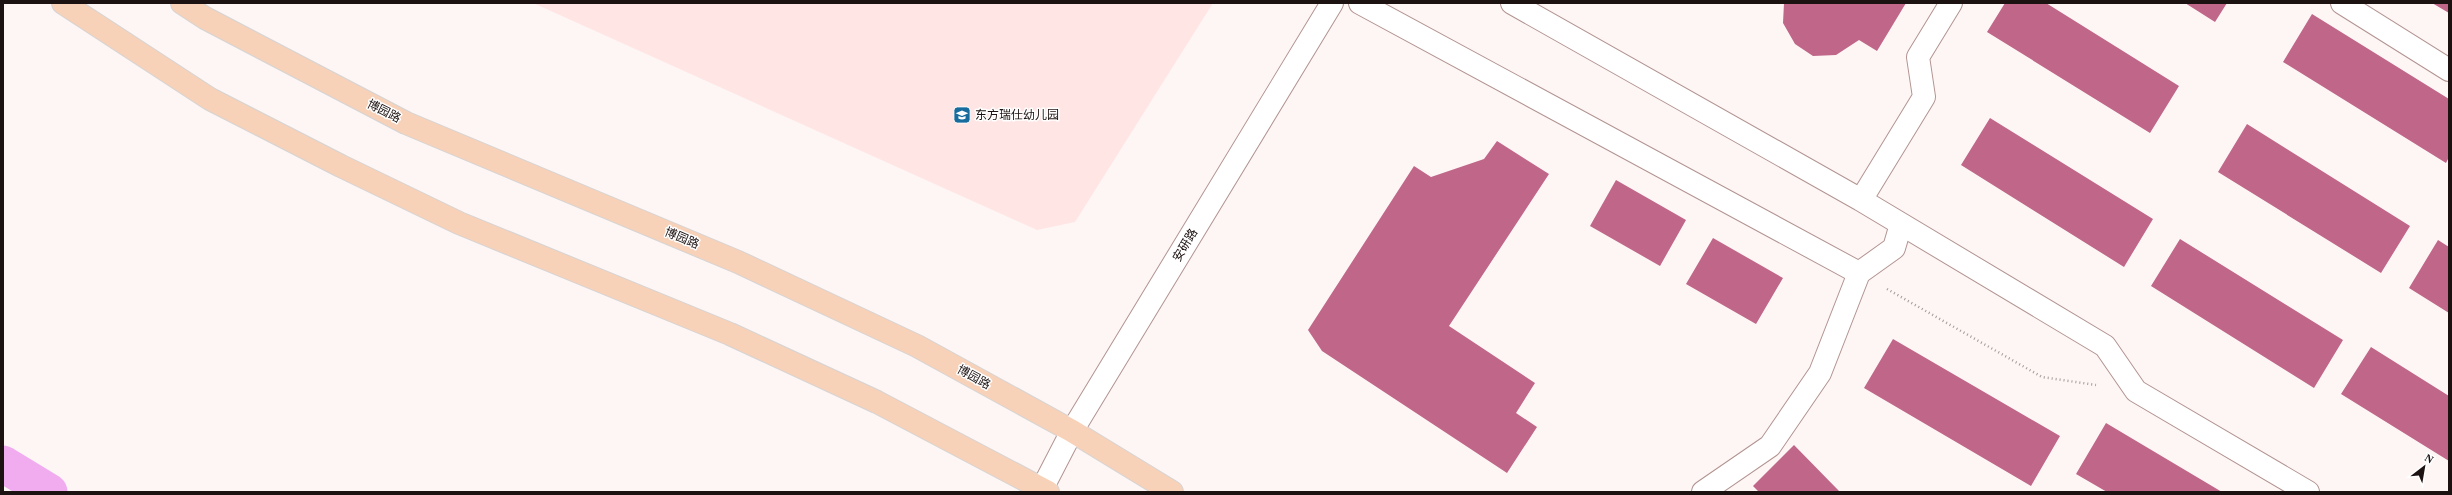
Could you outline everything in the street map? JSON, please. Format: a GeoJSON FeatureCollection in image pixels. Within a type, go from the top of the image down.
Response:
{"type":"FeatureCollection","features":[{"type":"Feature","properties":{"kind":"main road"},"geometry":{"type":"LineString","coordinates":[[63,3],[210,99],[341,166],[459,223],[744,340],[877,402],[1045,490]]}},
{"type":"Feature","properties":{"kind":"main road","name":"博园路"},"geometry":{"type":"LineString","coordinates":[[182,3],[205,18],[406,123],[738,262],[917,346],[1072,430],[1172,492]]}},
{"type":"Feature","properties":{"kind":"street","name":"安研路"},"geometry":{"type":"LineString","coordinates":[[1045,490],[1072,430],[1332,3]]}},
{"type":"Feature","properties":{"kind":"street"},"geometry":{"type":"LineString","coordinates":[[1360,3],[1858,273]]}},
{"type":"Feature","properties":{"kind":"street"},"geometry":{"type":"LineString","coordinates":[[1512,3],[1861,200],[2105,346],[2136,391],[2308,492]]}},
{"type":"Feature","properties":{"kind":"street"},"geometry":{"type":"LineString","coordinates":[[1861,200],[1924,97],[1918,57],[1951,3]]}},
{"type":"Feature","properties":{"kind":"street"},"geometry":{"type":"LineString","coordinates":[[2342,3],[2449,70]]}},
{"type":"Feature","properties":{"kind":"street"},"geometry":{"type":"LineString","coordinates":[[1703,492],[1770,446],[1820,373],[1858,273],[1894,248],[1901,224]]}},
{"type":"Feature","properties":{"kind":"path"},"geometry":{"type":"LineString","coordinates":[[1858,273],[2042,377],[2136,391]]}},
{"type":"Feature","properties":{"kind":"shaded area","name":"东方瑞仕幼儿园"},"geometry":{"type":"Polygon","coordinates":[[[533,3],[1213,3],[1075,222],[1037,230],[533,3]]]}},
{"type":"Feature","properties":{"kind":"building"},"geometry":{"type":"Polygon","coordinates":[[[1784,3],[1906,3],[1877,51],[1859,40],[1836,55],[1813,56],[1795,44],[1783,23],[1784,3]]]}},
{"type":"Feature","properties":{"kind":"building"},"geometry":{"type":"Polygon","coordinates":[[[2005,3],[2046,3],[2179,86],[2150,133],[1987,32],[2005,3]]]}},
{"type":"Feature","properties":{"kind":"building"},"geometry":{"type":"Polygon","coordinates":[[[2185,3],[2227,3],[2215,22],[2185,3]]]}},
{"type":"Feature","properties":{"kind":"building"},"geometry":{"type":"Polygon","coordinates":[[[2432,3],[2449,3],[2449,13],[2432,3]]]}},
{"type":"Feature","properties":{"kind":"building"},"geometry":{"type":"Polygon","coordinates":[[[2312,14],[2449,99],[2449,157],[2446,163],[2283,62],[2312,14]]]}},
{"type":"Feature","properties":{"kind":"building"},"geometry":{"type":"Polygon","coordinates":[[[1990,118],[2153,219],[2124,267],[1961,165],[1990,118]]]}},
{"type":"Feature","properties":{"kind":"building"},"geometry":{"type":"Polygon","coordinates":[[[2247,124],[2410,226],[2381,273],[2218,172],[2247,124]]]}},
{"type":"Feature","properties":{"kind":"building"},"geometry":{"type":"Polygon","coordinates":[[[1497,141],[1549,174],[1449,326],[1535,383],[1516,413],[1537,427],[1507,473],[1322,351],[1308,330],[1414,166],[1431,177],[1484,159],[1497,141]]]}},
{"type":"Feature","properties":{"kind":"building"},"geometry":{"type":"Polygon","coordinates":[[[1616,180],[1686,220],[1660,266],[1590,226],[1616,180]]]}},
{"type":"Feature","properties":{"kind":"building"},"geometry":{"type":"Polygon","coordinates":[[[1713,238],[1783,278],[1756,324],[1686,284],[1713,238]]]}},
{"type":"Feature","properties":{"kind":"building"},"geometry":{"type":"Polygon","coordinates":[[[2180,239],[2343,340],[2314,388],[2151,286],[2180,239]]]}},
{"type":"Feature","properties":{"kind":"building"},"geometry":{"type":"Polygon","coordinates":[[[2438,240],[2449,247],[2449,313],[2409,288],[2438,240]]]}},
{"type":"Feature","properties":{"kind":"building"},"geometry":{"type":"Polygon","coordinates":[[[1893,339],[2060,436],[2031,486],[1864,388],[1893,339]]]}},
{"type":"Feature","properties":{"kind":"building"},"geometry":{"type":"Polygon","coordinates":[[[2371,347],[2449,396],[2449,461],[2341,394],[2371,347]]]}},
{"type":"Feature","properties":{"kind":"building"},"geometry":{"type":"Polygon","coordinates":[[[2106,423],[2222,492],[2107,492],[2076,474],[2106,423]]]}},
{"type":"Feature","properties":{"kind":"building"},"geometry":{"type":"Polygon","coordinates":[[[1794,445],[1840,492],[1759,492],[1753,486],[1794,445]]]}},
{"type":"Feature","properties":{"kind":"waterway"},"geometry":{"type":"LineString","coordinates":[[3,464],[49,492]]}},
{"type":"Feature","properties":{"kind":"place","name":"东方瑞仕幼儿园"},"geometry":{"type":"Point","coordinates":[962,115]}}]}
